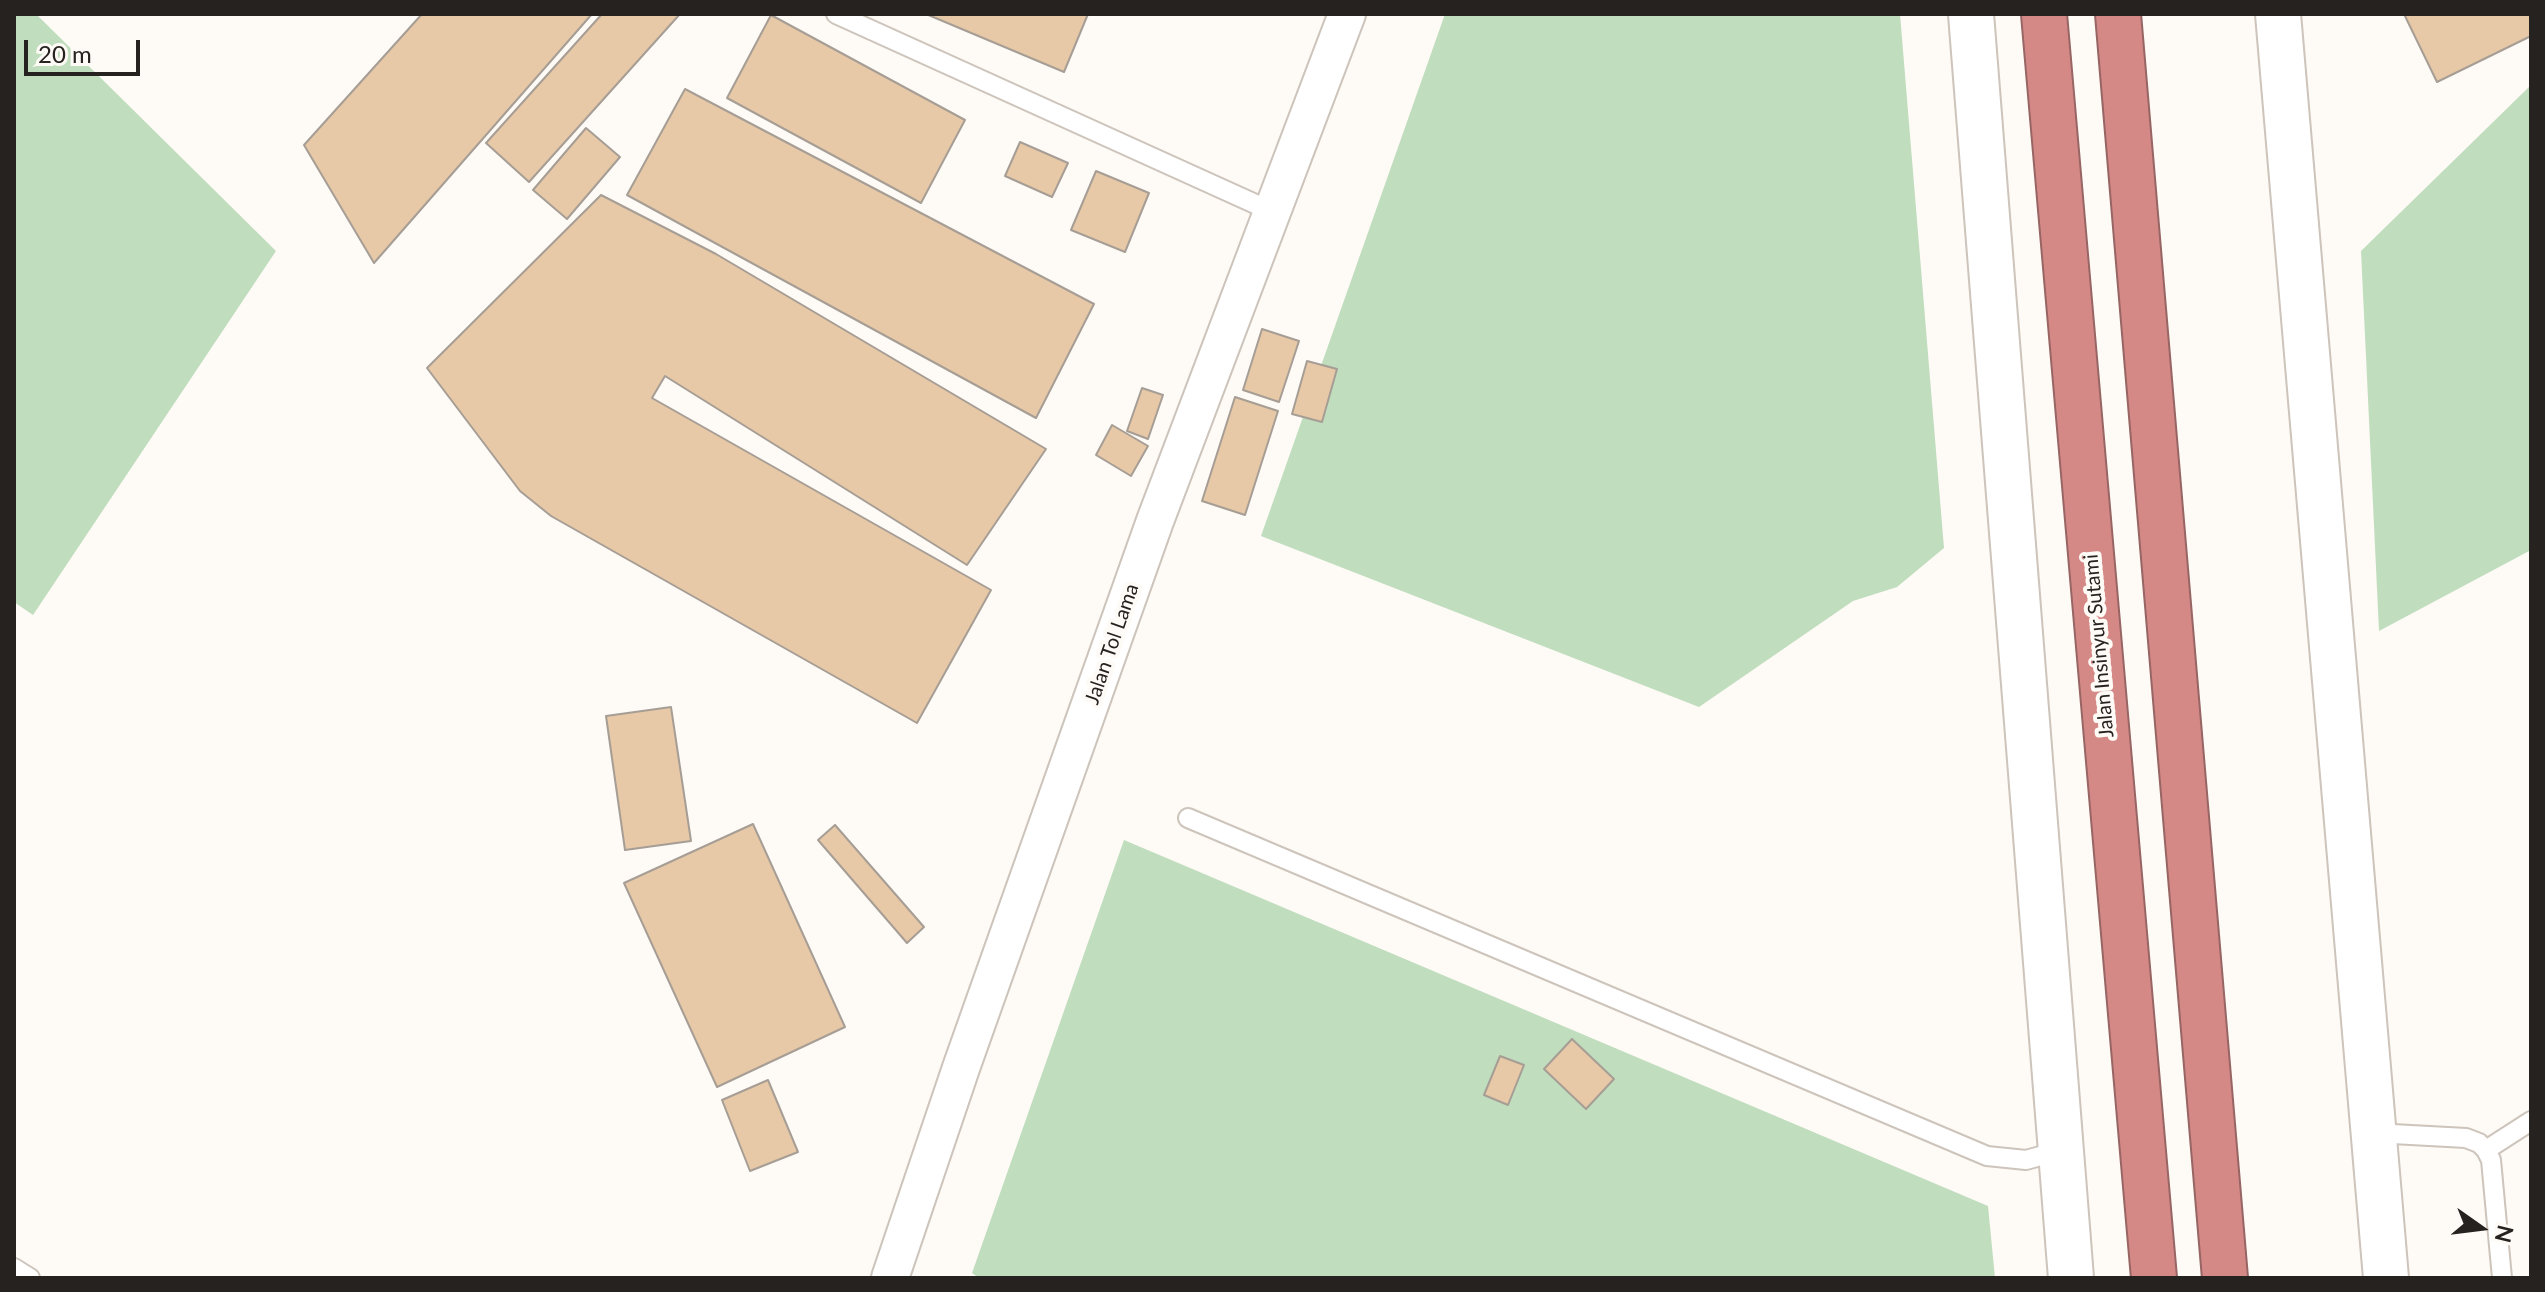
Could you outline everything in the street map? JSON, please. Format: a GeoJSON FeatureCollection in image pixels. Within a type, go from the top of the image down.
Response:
{"type":"FeatureCollection","features":[{"type":"Feature","properties":{"kind":"highway","name":"Jalan Insinyur Sutami"},"geometry":{"type":"LineString","coordinates":[[2044,14],[2154,1278]]}},
{"type":"Feature","properties":{"kind":"highway"},"geometry":{"type":"LineString","coordinates":[[2118,14],[2225,1278]]}},
{"type":"Feature","properties":{"kind":"street","name":"Jalan Tol Lama"},"geometry":{"type":"LineString","coordinates":[[890,1278],[1155,521],[1347,14]]}},
{"type":"Feature","properties":{"kind":"street"},"geometry":{"type":"LineString","coordinates":[[1971,14],[2071,1278]]}},
{"type":"Feature","properties":{"kind":"street"},"geometry":{"type":"LineString","coordinates":[[2278,14],[2386,1278]]}},
{"type":"Feature","properties":{"kind":"lane"},"geometry":{"type":"LineString","coordinates":[[836,14],[1273,212]]}},
{"type":"Feature","properties":{"kind":"lane"},"geometry":{"type":"LineString","coordinates":[[1188,818],[1987,1156],[2026,1160],[2062,1150]]}},
{"type":"Feature","properties":{"kind":"lane"},"geometry":{"type":"LineString","coordinates":[[2486,1150],[2531,1121]]}},
{"type":"Feature","properties":{"kind":"lane"},"geometry":{"type":"LineString","coordinates":[[2374,1133],[2466,1138],[2479,1143],[2486,1150],[2491,1160],[2502,1278]]}},
{"type":"Feature","properties":{"kind":"lane"},"geometry":{"type":"LineString","coordinates":[[14,1268],[30,1278]]}},
{"type":"Feature","properties":{"kind":"green space"},"geometry":{"type":"Polygon","coordinates":[[[14,14],[36,14],[276,251],[33,615],[14,602],[14,14]]]}},
{"type":"Feature","properties":{"kind":"green space"},"geometry":{"type":"Polygon","coordinates":[[[1445,14],[1900,14],[1944,548],[1897,587],[1853,601],[1699,707],[1261,536],[1445,14]]]}},
{"type":"Feature","properties":{"kind":"green space"},"geometry":{"type":"Polygon","coordinates":[[[2531,85],[2531,550],[2379,631],[2361,251],[2531,85]]]}},
{"type":"Feature","properties":{"kind":"green space"},"geometry":{"type":"Polygon","coordinates":[[[1124,840],[1988,1206],[1995,1278],[979,1278],[972,1273],[1124,840]]]}},
{"type":"Feature","properties":{"kind":"building"},"geometry":{"type":"Polygon","coordinates":[[[422,14],[592,14],[374,263],[304,145],[422,14]]]}},
{"type":"Feature","properties":{"kind":"building"},"geometry":{"type":"Polygon","coordinates":[[[602,14],[680,14],[529,182],[486,143],[602,14]]]}},
{"type":"Feature","properties":{"kind":"building"},"geometry":{"type":"Polygon","coordinates":[[[926,14],[1088,14],[1064,72],[926,14]]]}},
{"type":"Feature","properties":{"kind":"building"},"geometry":{"type":"Polygon","coordinates":[[[2404,14],[2531,14],[2531,36],[2437,82],[2404,14]]]}},
{"type":"Feature","properties":{"kind":"building"},"geometry":{"type":"Polygon","coordinates":[[[771,15],[965,120],[921,203],[727,98],[771,15]]]}},
{"type":"Feature","properties":{"kind":"building"},"geometry":{"type":"Polygon","coordinates":[[[685,89],[1094,304],[1036,418],[627,195],[685,89]]]}},
{"type":"Feature","properties":{"kind":"building"},"geometry":{"type":"Polygon","coordinates":[[[586,128],[620,157],[567,219],[533,190],[586,128]]]}},
{"type":"Feature","properties":{"kind":"building"},"geometry":{"type":"Polygon","coordinates":[[[1020,142],[1068,163],[1052,197],[1005,176],[1020,142]]]}},
{"type":"Feature","properties":{"kind":"building"},"geometry":{"type":"Polygon","coordinates":[[[1096,171],[1149,193],[1125,252],[1071,230],[1096,171]]]}},
{"type":"Feature","properties":{"kind":"building"},"geometry":{"type":"Polygon","coordinates":[[[601,195],[716,254],[1046,449],[967,565],[665,376],[652,398],[991,590],[917,723],[551,516],[520,491],[427,368],[601,195]]]}},
{"type":"Feature","properties":{"kind":"building"},"geometry":{"type":"Polygon","coordinates":[[[1262,329],[1299,341],[1279,402],[1243,390],[1262,329]]]}},
{"type":"Feature","properties":{"kind":"building"},"geometry":{"type":"Polygon","coordinates":[[[1307,361],[1337,369],[1322,422],[1292,414],[1307,361]]]}},
{"type":"Feature","properties":{"kind":"building"},"geometry":{"type":"Polygon","coordinates":[[[1142,388],[1163,395],[1148,439],[1127,431],[1142,388]]]}},
{"type":"Feature","properties":{"kind":"building"},"geometry":{"type":"Polygon","coordinates":[[[1235,397],[1278,411],[1245,515],[1202,501],[1235,397]]]}},
{"type":"Feature","properties":{"kind":"building"},"geometry":{"type":"Polygon","coordinates":[[[1112,425],[1148,446],[1131,476],[1096,455],[1112,425]]]}},
{"type":"Feature","properties":{"kind":"building"},"geometry":{"type":"Polygon","coordinates":[[[671,707],[691,841],[625,850],[606,716],[671,707]]]}},
{"type":"Feature","properties":{"kind":"building"},"geometry":{"type":"Polygon","coordinates":[[[753,824],[845,1027],[717,1087],[624,883],[753,824]]]}},
{"type":"Feature","properties":{"kind":"building"},"geometry":{"type":"Polygon","coordinates":[[[835,825],[924,927],[907,943],[818,840],[835,825]]]}},
{"type":"Feature","properties":{"kind":"building"},"geometry":{"type":"Polygon","coordinates":[[[1572,1039],[1614,1079],[1586,1109],[1544,1069],[1572,1039]]]}},
{"type":"Feature","properties":{"kind":"building"},"geometry":{"type":"Polygon","coordinates":[[[1500,1056],[1524,1065],[1508,1105],[1484,1095],[1500,1056]]]}},
{"type":"Feature","properties":{"kind":"building"},"geometry":{"type":"Polygon","coordinates":[[[768,1080],[798,1152],[750,1171],[722,1100],[768,1080]]]}}]}
